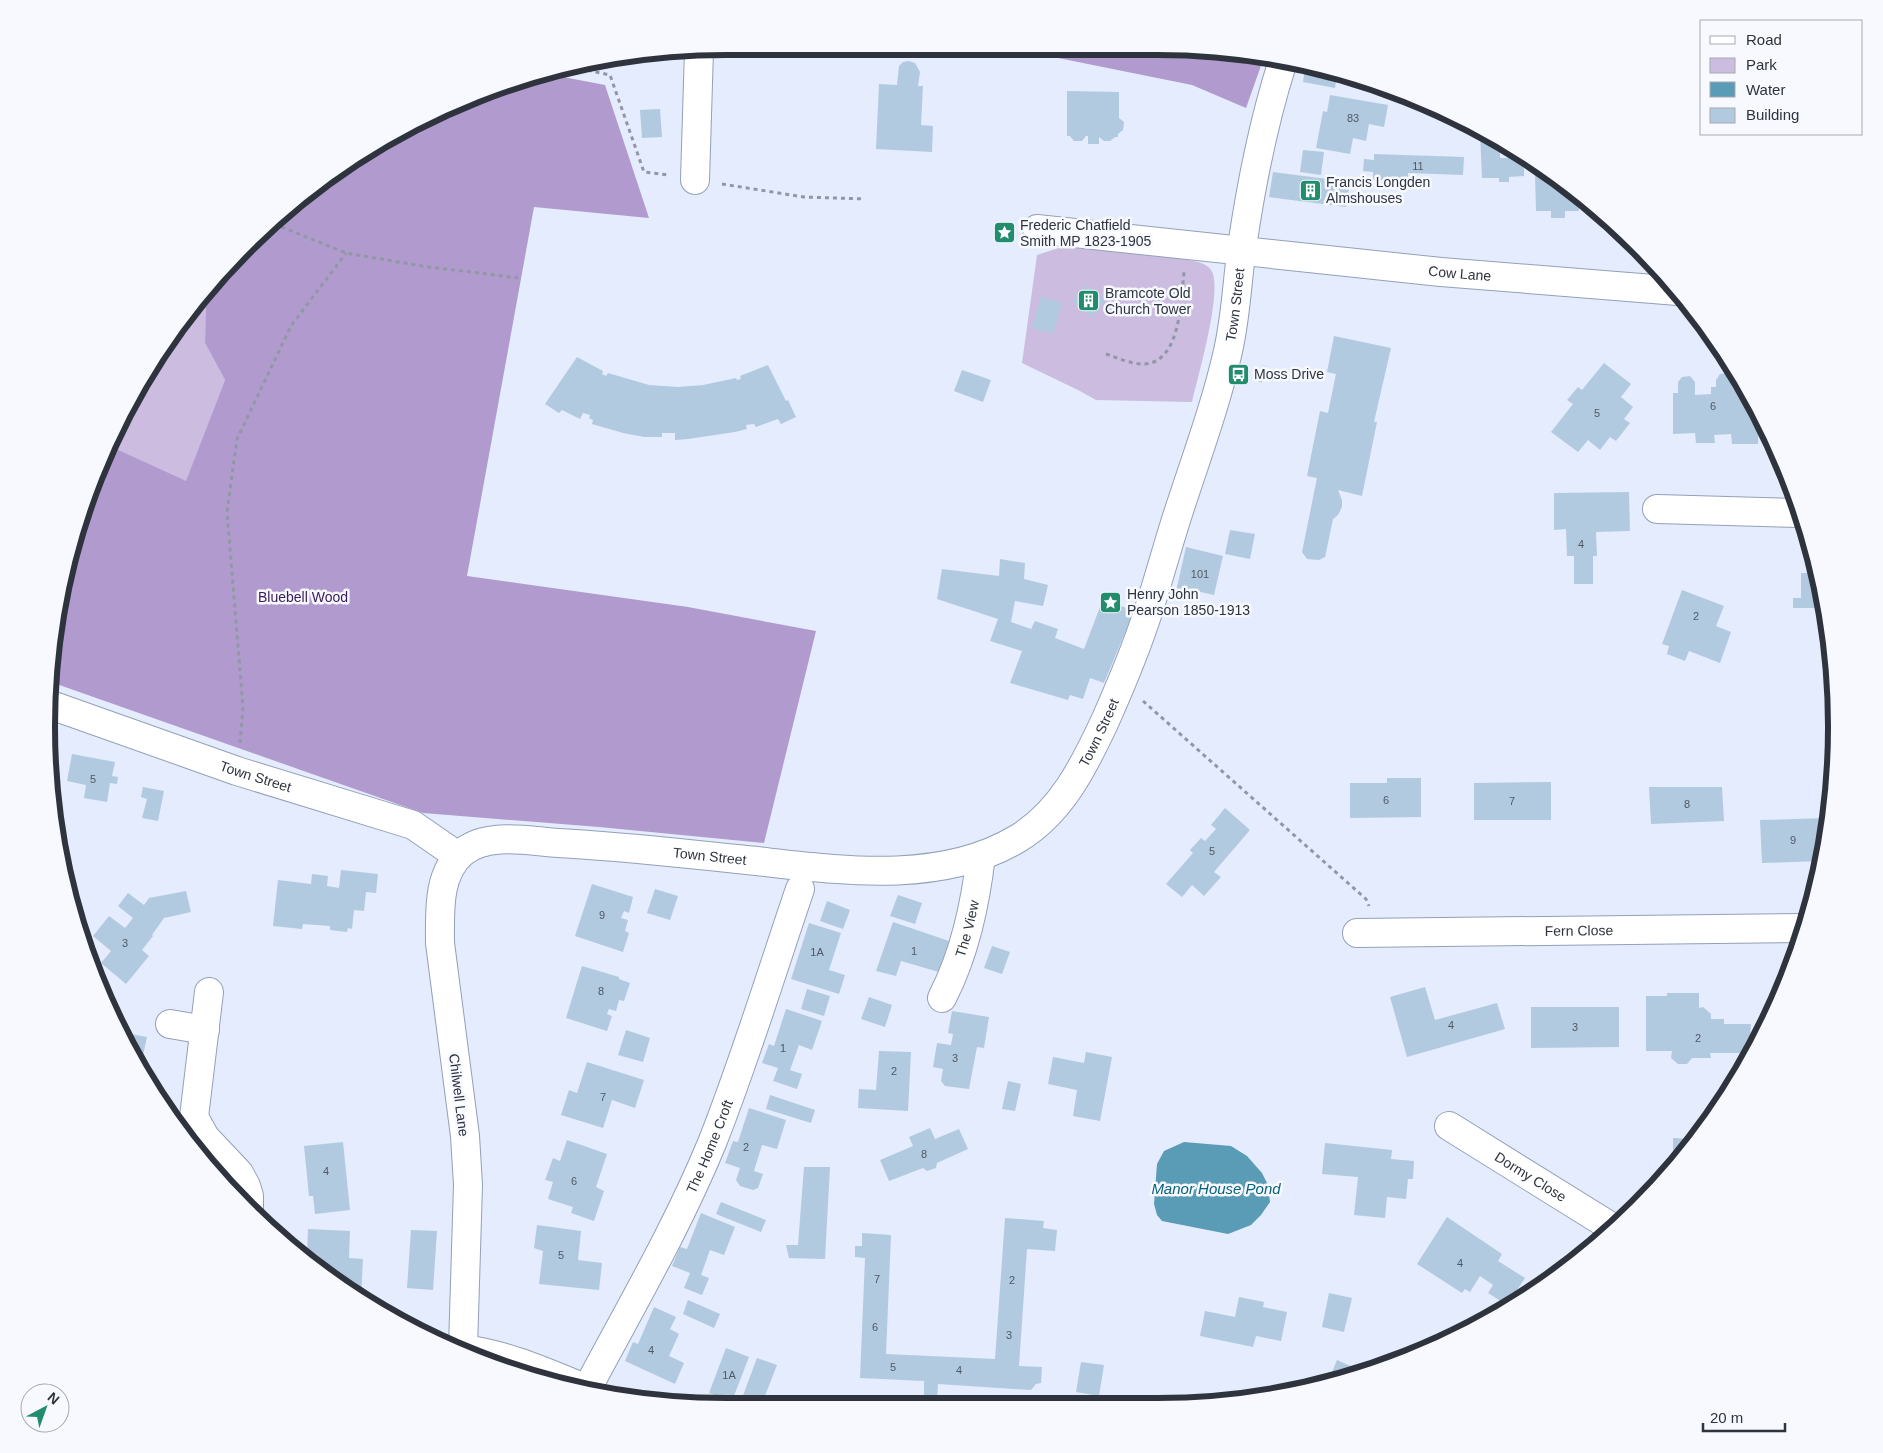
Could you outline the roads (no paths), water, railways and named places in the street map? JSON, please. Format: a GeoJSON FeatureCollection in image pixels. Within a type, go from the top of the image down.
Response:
{"type":"FeatureCollection","features":[{"type":"Feature","properties":{"kind":"street"},"geometry":{"type":"LineString","coordinates":[[695,180],[699,56]]}},
{"type":"Feature","properties":{"kind":"street","name":"Town Street"},"geometry":{"type":"LineString","coordinates":[[55,707],[237,771],[413,826],[462,853],[480,843],[505,840],[534,841],[645,849],[864,871],[906,870],[939,866],[982,856],[1018,839],[1046,818],[1070,788],[1090,754],[1148,613],[1219,386],[1236,311],[1242,252],[1261,137],[1281,67]]}},
{"type":"Feature","properties":{"kind":"street"},"geometry":{"type":"LineString","coordinates":[[1037,230],[1188,244],[1242,252]]}},
{"type":"Feature","properties":{"kind":"street","name":"Cow Lane"},"geometry":{"type":"LineString","coordinates":[[1242,252],[1441,272],[1666,290]]}},
{"type":"Feature","properties":{"kind":"street"},"geometry":{"type":"LineString","coordinates":[[1657,509],[1793,513]]}},
{"type":"Feature","properties":{"kind":"street","name":"Chilwell Lane"},"geometry":{"type":"LineString","coordinates":[[462,853],[446,878],[442,890],[440,943],[464,1136],[468,1185],[464,1344]]}},
{"type":"Feature","properties":{"kind":"street","name":"The View"},"geometry":{"type":"LineString","coordinates":[[942,998],[953,976],[961,953],[976,899],[982,856]]}},
{"type":"Feature","properties":{"kind":"street","name":"The Home Croft"},"geometry":{"type":"LineString","coordinates":[[590,1384],[664,1246],[711,1145],[740,1068],[800,889]]}},
{"type":"Feature","properties":{"kind":"street","name":"Fern Close"},"geometry":{"type":"LineString","coordinates":[[1367,933],[1796,928]]}},
{"type":"Feature","properties":{"kind":"street"},"geometry":{"type":"LineString","coordinates":[[209,992],[194,1117],[205,1137],[239,1172],[246,1186],[248,1197]]}},
{"type":"Feature","properties":{"kind":"street"},"geometry":{"type":"LineString","coordinates":[[170,1024],[205,1030]]}},
{"type":"Feature","properties":{"kind":"street","name":"Dormy Close"},"geometry":{"type":"LineString","coordinates":[[1449,1126],[1607,1224]]}},
{"type":"Feature","properties":{"kind":"street"},"geometry":{"type":"LineString","coordinates":[[483,1352],[520,1362],[550,1374]]}},
{"type":"Feature","properties":{"kind":"water","name":"Manor House Pond"},"geometry":{"type":"Polygon","coordinates":[[[1184,1142],[1231,1146],[1247,1156],[1262,1173],[1268,1185],[1270,1202],[1251,1225],[1228,1234],[1162,1221],[1157,1215],[1154,1204],[1157,1164],[1164,1151],[1184,1142]]]}},
{"type":"Feature","properties":{"kind":"place","name":"Francis Longden Almshouses"},"geometry":{"type":"Point","coordinates":[1310,190]}},
{"type":"Feature","properties":{"kind":"place","name":"Frederic Chatfield Smith MP 1823-1905"},"geometry":{"type":"Point","coordinates":[1004,233]}},
{"type":"Feature","properties":{"kind":"place","name":"Bramcote Old Church Tower"},"geometry":{"type":"Point","coordinates":[1089,301]}},
{"type":"Feature","properties":{"kind":"place","name":"Moss Drive"},"geometry":{"type":"Point","coordinates":[1238,374]}},
{"type":"Feature","properties":{"kind":"place","name":"Henry John Pearson 1850-1913"},"geometry":{"type":"Point","coordinates":[1111,602]}},
{"type":"Feature","properties":{"kind":"park label","name":"Bluebell Wood"},"geometry":{"type":"Point","coordinates":[303,597]}}]}
